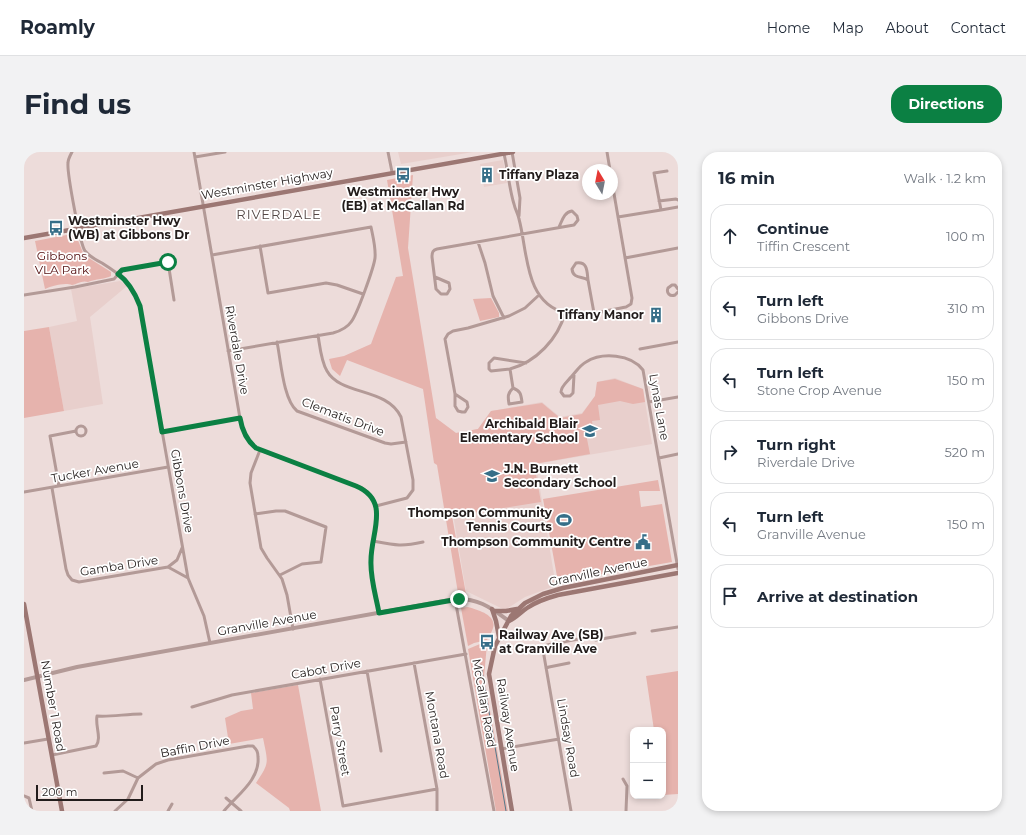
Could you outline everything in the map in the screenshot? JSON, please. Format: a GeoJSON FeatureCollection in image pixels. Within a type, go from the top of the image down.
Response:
{"type":"FeatureCollection","features":[{"type":"Feature","properties":{"kind":"main road","name":"Westminster Highway"},"geometry":{"type":"LineString","coordinates":[[24,238],[392,172],[513,152]]}},
{"type":"Feature","properties":{"kind":"main road","name":"Granville Avenue"},"geometry":{"type":"LineString","coordinates":[[509,622],[511,616],[518,608],[533,598],[557,590],[678,567]]}},
{"type":"Feature","properties":{"kind":"main road","name":"Granville Avenue"},"geometry":{"type":"LineString","coordinates":[[509,622],[527,608],[545,598],[678,573]]}},
{"type":"Feature","properties":{"kind":"main road","name":"Number 1 Road"},"geometry":{"type":"LineString","coordinates":[[24,604],[62,811]]}},
{"type":"Feature","properties":{"kind":"main road"},"geometry":{"type":"LineString","coordinates":[[499,637],[493,610],[506,611],[518,608]]}},
{"type":"Feature","properties":{"kind":"main road","name":"Railway Avenue"},"geometry":{"type":"LineString","coordinates":[[509,622],[499,637],[493,654],[489,674],[512,811]]}},
{"type":"Feature","properties":{"kind":"street","name":"Gibbons Drive"},"geometry":{"type":"LineString","coordinates":[[72,152],[69,157],[68,167],[81,244],[84,250],[96,260],[125,279],[132,288],[140,306],[188,578],[202,609],[210,643]]}},
{"type":"Feature","properties":{"kind":"street","name":"Riverdale Drive"},"geometry":{"type":"LineString","coordinates":[[194,152],[240,418],[246,437],[260,450],[362,488],[373,498],[376,506]]}},
{"type":"Feature","properties":{"kind":"street"},"geometry":{"type":"LineString","coordinates":[[195,157],[224,152]]}},
{"type":"Feature","properties":{"kind":"street"},"geometry":{"type":"LineString","coordinates":[[388,152],[392,172]]}},
{"type":"Feature","properties":{"kind":"street"},"geometry":{"type":"LineString","coordinates":[[513,152],[520,198],[519,218]]}},
{"type":"Feature","properties":{"kind":"street"},"geometry":{"type":"LineString","coordinates":[[607,152],[609,164]]}},
{"type":"Feature","properties":{"kind":"street"},"geometry":{"type":"LineString","coordinates":[[504,154],[531,279],[539,295],[548,304],[565,313],[594,313],[626,307],[631,304],[632,298],[615,200]]}},
{"type":"Feature","properties":{"kind":"street"},"geometry":{"type":"LineString","coordinates":[[661,210],[654,173],[667,170]]}},
{"type":"Feature","properties":{"kind":"street"},"geometry":{"type":"LineString","coordinates":[[659,201],[678,200]]}},
{"type":"Feature","properties":{"kind":"street"},"geometry":{"type":"LineString","coordinates":[[618,217],[678,207]]}},
{"type":"Feature","properties":{"kind":"street"},"geometry":{"type":"LineString","coordinates":[[435,277],[449,283],[450,288],[447,294],[441,294],[437,291],[435,277],[432,254],[435,250],[574,225],[578,220],[577,216],[573,212],[567,212],[559,227]]}},
{"type":"Feature","properties":{"kind":"street"},"geometry":{"type":"LineString","coordinates":[[212,254],[371,227],[375,250],[375,260],[363,294],[356,313],[348,325],[337,332],[228,350]]}},
{"type":"Feature","properties":{"kind":"street"},"geometry":{"type":"LineString","coordinates":[[478,242],[493,296],[504,318]]}},
{"type":"Feature","properties":{"kind":"street"},"geometry":{"type":"LineString","coordinates":[[260,246],[268,293],[326,283],[337,285],[363,294]]}},
{"type":"Feature","properties":{"kind":"street"},"geometry":{"type":"LineString","coordinates":[[625,258],[678,248]]}},
{"type":"Feature","properties":{"kind":"street"},"geometry":{"type":"LineString","coordinates":[[24,295],[114,279],[122,270],[168,262],[174,300]]}},
{"type":"Feature","properties":{"kind":"street"},"geometry":{"type":"LineString","coordinates":[[588,280],[577,277],[573,274],[572,269],[574,265],[581,263],[585,265],[587,269],[594,313]]}},
{"type":"Feature","properties":{"kind":"street"},"geometry":{"type":"LineString","coordinates":[[678,289],[675,285],[672,285],[667,289],[669,294],[672,296],[678,292]]}},
{"type":"Feature","properties":{"kind":"street"},"geometry":{"type":"LineString","coordinates":[[455,394],[467,402],[468,407],[465,412],[460,412],[456,408],[446,336],[453,331],[504,318],[525,308],[539,295]]}},
{"type":"Feature","properties":{"kind":"street"},"geometry":{"type":"LineString","coordinates":[[526,363],[494,358],[489,362],[489,368],[493,372],[518,367],[526,363],[544,350],[552,341],[561,326],[565,313]]}},
{"type":"Feature","properties":{"kind":"street"},"geometry":{"type":"LineString","coordinates":[[318,335],[323,363],[330,376],[340,383],[382,399],[393,405],[401,417],[413,480],[411,493],[405,499],[376,506],[377,516],[373,541],[371,572],[379,613]]}},
{"type":"Feature","properties":{"kind":"street","name":"Clematis Drive"},"geometry":{"type":"LineString","coordinates":[[277,342],[286,393],[295,409],[303,414],[378,442],[391,444],[406,442]]}},
{"type":"Feature","properties":{"kind":"street"},"geometry":{"type":"LineString","coordinates":[[640,349],[678,342]]}},
{"type":"Feature","properties":{"kind":"street","name":"Lynas Lane"},"geometry":{"type":"LineString","coordinates":[[574,375],[585,362],[605,356],[621,358],[633,362],[641,367],[645,377],[678,567]]}},
{"type":"Feature","properties":{"kind":"street"},"geometry":{"type":"LineString","coordinates":[[510,369],[513,388]]}},
{"type":"Feature","properties":{"kind":"street"},"geometry":{"type":"LineString","coordinates":[[574,375],[573,394],[570,396],[564,396],[561,392],[561,388],[574,375]]}},
{"type":"Feature","properties":{"kind":"street"},"geometry":{"type":"LineString","coordinates":[[513,388],[518,390],[520,393],[522,402],[509,404],[508,395],[513,388]]}},
{"type":"Feature","properties":{"kind":"street"},"geometry":{"type":"LineString","coordinates":[[649,402],[678,397]]}},
{"type":"Feature","properties":{"kind":"street"},"geometry":{"type":"LineString","coordinates":[[162,432],[240,418]]}},
{"type":"Feature","properties":{"kind":"street"},"geometry":{"type":"LineString","coordinates":[[59,486],[50,436],[76,431]]}},
{"type":"Feature","properties":{"kind":"street"},"geometry":{"type":"LineString","coordinates":[[260,450],[250,478],[261,548],[280,575],[285,588],[293,629]]}},
{"type":"Feature","properties":{"kind":"street"},"geometry":{"type":"LineString","coordinates":[[659,458],[678,454]]}},
{"type":"Feature","properties":{"kind":"street","name":"Tucker Avenue"},"geometry":{"type":"LineString","coordinates":[[24,492],[168,467]]}},
{"type":"Feature","properties":{"kind":"street","name":"Gamba Drive"},"geometry":{"type":"LineString","coordinates":[[52,488],[66,568],[68,575],[72,580],[79,582],[168,567],[177,560],[183,547]]}},
{"type":"Feature","properties":{"kind":"street"},"geometry":{"type":"LineString","coordinates":[[255,514],[276,511],[285,512],[326,527],[321,562],[302,564],[280,575]]}},
{"type":"Feature","properties":{"kind":"street"},"geometry":{"type":"LineString","coordinates":[[373,541],[398,546],[423,542]]}},
{"type":"Feature","properties":{"kind":"street","name":"Gamba Drive"},"geometry":{"type":"LineString","coordinates":[[168,567],[188,578]]}},
{"type":"Feature","properties":{"kind":"street","name":"Granville Avenue"},"geometry":{"type":"LineString","coordinates":[[24,680],[77,668],[210,643],[455,599],[477,601],[493,610],[509,622]]}},
{"type":"Feature","properties":{"kind":"street","name":"McCallan Road"},"geometry":{"type":"LineString","coordinates":[[455,599],[494,811]]}},
{"type":"Feature","properties":{"kind":"street"},"geometry":{"type":"LineString","coordinates":[[652,631],[678,627]]}},
{"type":"Feature","properties":{"kind":"street","name":"Lindsay Road"},"geometry":{"type":"LineString","coordinates":[[571,811],[543,650],[547,645],[589,637],[596,640],[636,633]]}},
{"type":"Feature","properties":{"kind":"street","name":"Cabot Drive"},"geometry":{"type":"LineString","coordinates":[[192,708],[232,695],[466,654]]}},
{"type":"Feature","properties":{"kind":"street","name":"Montana Road"},"geometry":{"type":"LineString","coordinates":[[414,663],[437,789],[437,811]]}},
{"type":"Feature","properties":{"kind":"street"},"geometry":{"type":"LineString","coordinates":[[546,668],[549,666],[569,663]]}},
{"type":"Feature","properties":{"kind":"street"},"geometry":{"type":"LineString","coordinates":[[367,671],[381,750]]}},
{"type":"Feature","properties":{"kind":"street","name":"Parry Street"},"geometry":{"type":"LineString","coordinates":[[320,679],[343,806],[437,789]]}},
{"type":"Feature","properties":{"kind":"street"},"geometry":{"type":"LineString","coordinates":[[51,755],[96,746],[99,741],[96,722],[97,716],[141,714]]}},
{"type":"Feature","properties":{"kind":"street"},"geometry":{"type":"LineString","coordinates":[[24,743],[48,739]]}},
{"type":"Feature","properties":{"kind":"street"},"geometry":{"type":"LineString","coordinates":[[501,749],[559,739]]}},
{"type":"Feature","properties":{"kind":"street","name":"Baffin Drive"},"geometry":{"type":"LineString","coordinates":[[115,811],[128,799],[138,778],[156,764],[168,760],[253,746],[258,754],[257,771],[252,780],[231,802]]}},
{"type":"Feature","properties":{"kind":"street"},"geometry":{"type":"LineString","coordinates":[[104,773],[123,771],[138,778]]}},
{"type":"Feature","properties":{"kind":"street"},"geometry":{"type":"LineString","coordinates":[[622,778],[627,786],[626,811]]}},
{"type":"Feature","properties":{"kind":"street"},"geometry":{"type":"LineString","coordinates":[[24,796],[29,798],[32,811]]}},
{"type":"Feature","properties":{"kind":"street"},"geometry":{"type":"LineString","coordinates":[[226,798],[241,811]]}},
{"type":"Feature","properties":{"kind":"street"},"geometry":{"type":"LineString","coordinates":[[224,811],[231,802]]}},
{"type":"Feature","properties":{"kind":"street"},"geometry":{"type":"LineString","coordinates":[[168,811],[172,804]]}},
{"type":"Feature","properties":{"kind":"shaded area"},"geometry":{"type":"Polygon","coordinates":[[[398,152],[473,152],[401,164],[398,152]]]}},
{"type":"Feature","properties":{"kind":"shaded area"},"geometry":{"type":"Polygon","coordinates":[[[503,160],[507,183],[484,187],[480,164],[503,160]]]}},
{"type":"Feature","properties":{"kind":"shaded area"},"geometry":{"type":"Polygon","coordinates":[[[120,281],[127,286],[90,317],[103,404],[64,411],[49,327],[77,321],[71,289],[120,281]]]}},
{"type":"Feature","properties":{"kind":"shaded area","name":"J.N. Burnett Secondary School"},"geometry":{"type":"Polygon","coordinates":[[[615,378],[643,389],[652,444],[536,464],[555,581],[552,587],[525,597],[505,610],[466,591],[437,419],[456,433],[478,429],[491,411],[542,402],[560,417],[582,413],[595,396],[597,382],[615,378]]]}},
{"type":"Feature","properties":{"kind":"green space"},"geometry":{"type":"Polygon","coordinates":[[[413,175],[408,248],[436,418],[456,433],[478,429],[491,411],[542,403],[560,418],[582,414],[595,396],[597,382],[615,379],[643,389],[645,402],[633,404],[620,401],[598,405],[600,420],[592,421],[593,428],[585,429],[590,454],[534,464],[541,502],[452,516],[466,594],[458,593],[437,465],[434,463],[423,389],[347,360],[340,376],[332,369],[329,359],[344,356],[371,344],[396,277],[403,276],[387,180],[413,175]]]}},
{"type":"Feature","properties":{"kind":"green space","name":"Gibbons VLA Park"},"geometry":{"type":"Polygon","coordinates":[[[72,234],[77,238],[84,255],[111,272],[111,276],[88,282],[72,285],[58,285],[45,289],[35,241],[72,234]]]}},
{"type":"Feature","properties":{"kind":"green space"},"geometry":{"type":"Polygon","coordinates":[[[491,298],[499,313],[499,317],[480,321],[473,299],[491,298]]]}},
{"type":"Feature","properties":{"kind":"green space"},"geometry":{"type":"Polygon","coordinates":[[[49,327],[64,411],[24,418],[24,331],[49,327]]]}},
{"type":"Feature","properties":{"kind":"green space"},"geometry":{"type":"Polygon","coordinates":[[[658,480],[660,491],[639,491],[641,507],[662,504],[672,562],[558,582],[543,499],[658,480]]]}},
{"type":"Feature","properties":{"kind":"green space"},"geometry":{"type":"Polygon","coordinates":[[[468,607],[489,616],[493,623],[493,630],[487,640],[468,646],[461,608],[468,607]]]}},
{"type":"Feature","properties":{"kind":"green space"},"geometry":{"type":"Polygon","coordinates":[[[480,644],[487,644],[484,677],[508,811],[496,811],[468,649],[480,644]]]}},
{"type":"Feature","properties":{"kind":"green space"},"geometry":{"type":"Polygon","coordinates":[[[678,671],[678,794],[666,795],[666,727],[654,727],[646,676],[678,671]]]}},
{"type":"Feature","properties":{"kind":"green space"},"geometry":{"type":"Polygon","coordinates":[[[298,685],[321,811],[290,811],[289,808],[256,783],[264,771],[267,762],[263,738],[229,744],[225,718],[241,711],[253,709],[251,693],[298,685]]]}},
{"type":"Feature","properties":{"kind":"waterway"},"geometry":{"type":"LineString","coordinates":[[481,665],[506,811]]}},
{"type":"Feature","properties":{"kind":"place","name":"Westminster Hwy (EB) at McCallan Rd"},"geometry":{"type":"Point","coordinates":[403,175]}},
{"type":"Feature","properties":{"kind":"place","name":"Tiffany Plaza"},"geometry":{"type":"Point","coordinates":[487,175]}},
{"type":"Feature","properties":{"kind":"place","name":"Westminster Hwy (WB) at Gibbons Dr"},"geometry":{"type":"Point","coordinates":[56,228]}},
{"type":"Feature","properties":{"kind":"place","name":"Tiffany Manor"},"geometry":{"type":"Point","coordinates":[656,315]}},
{"type":"Feature","properties":{"kind":"place","name":"Archibald Blair Elementary School"},"geometry":{"type":"Point","coordinates":[590,431]}},
{"type":"Feature","properties":{"kind":"place","name":"J.N. Burnett Secondary School"},"geometry":{"type":"Point","coordinates":[492,476]}},
{"type":"Feature","properties":{"kind":"place","name":"Thompson Community Tennis Courts"},"geometry":{"type":"Point","coordinates":[564,520]}},
{"type":"Feature","properties":{"kind":"place","name":"Thompson Community Centre"},"geometry":{"type":"Point","coordinates":[643,542]}},
{"type":"Feature","properties":{"kind":"place","name":"Railway Ave (SB) at Granville Ave"},"geometry":{"type":"Point","coordinates":[487,642]}},
{"type":"Feature","properties":{"kind":"district","name":"RIVERDALE"},"geometry":{"type":"Point","coordinates":[279,214]}},
{"type":"Feature","properties":{"kind":"route"},"geometry":{"type":"LineString","coordinates":[[168,262],[122,270],[118,274],[125,279],[132,288],[140,306],[162,432],[240,418],[244,434],[256,448],[263,452],[362,488],[367,492],[373,498],[377,513],[371,560],[372,577],[379,613],[459,599]]}}]}
